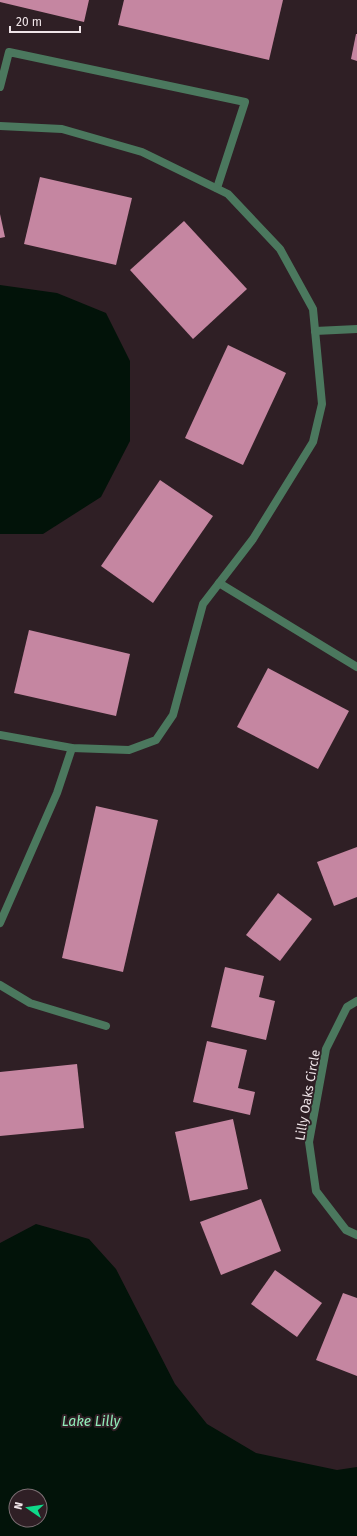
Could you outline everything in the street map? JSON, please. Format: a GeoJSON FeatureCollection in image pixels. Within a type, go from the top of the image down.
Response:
{"type":"FeatureCollection","features":[{"type":"Feature","properties":{"kind":"street"},"geometry":{"type":"LineString","coordinates":[[0,87],[9,52],[245,102],[217,188]]}},
{"type":"Feature","properties":{"kind":"street"},"geometry":{"type":"LineString","coordinates":[[0,126],[62,129],[120,145],[142,152],[228,194],[280,248],[313,309],[322,404],[313,442],[253,539],[203,604],[173,715],[156,740],[129,750],[72,748],[0,735]]}},
{"type":"Feature","properties":{"kind":"street"},"geometry":{"type":"LineString","coordinates":[[315,331],[357,329]]}},
{"type":"Feature","properties":{"kind":"street"},"geometry":{"type":"LineString","coordinates":[[219,583],[357,667]]}},
{"type":"Feature","properties":{"kind":"street"},"geometry":{"type":"LineString","coordinates":[[0,923],[57,793],[72,748]]}},
{"type":"Feature","properties":{"kind":"street"},"geometry":{"type":"LineString","coordinates":[[0,985],[30,1003],[106,1026]]}},
{"type":"Feature","properties":{"kind":"street","name":"Lilly Oaks Circle"},"geometry":{"type":"LineString","coordinates":[[357,1001],[347,1007],[326,1049],[308,1142],[316,1191],[346,1230],[357,1235]]}},
{"type":"Feature","properties":{"kind":"water"},"geometry":{"type":"Polygon","coordinates":[[[0,285],[57,293],[106,313],[130,361],[130,441],[101,497],[43,534],[0,534],[0,285]]]}},
{"type":"Feature","properties":{"kind":"water","name":"Lake Lilly"},"geometry":{"type":"Polygon","coordinates":[[[36,1224],[89,1239],[116,1269],[175,1384],[207,1424],[256,1453],[337,1470],[357,1467],[357,1536],[0,1536],[0,1243],[36,1224]]]}},
{"type":"Feature","properties":{"kind":"building"},"geometry":{"type":"Polygon","coordinates":[[[0,0],[89,0],[84,22],[0,2],[0,0]]]}},
{"type":"Feature","properties":{"kind":"building"},"geometry":{"type":"Polygon","coordinates":[[[124,0],[283,0],[269,60],[118,25],[124,0]]]}},
{"type":"Feature","properties":{"kind":"building"},"geometry":{"type":"Polygon","coordinates":[[[357,34],[357,61],[351,59],[357,34]]]}},
{"type":"Feature","properties":{"kind":"building"},"geometry":{"type":"Polygon","coordinates":[[[40,177],[132,198],[116,265],[24,244],[40,177]]]}},
{"type":"Feature","properties":{"kind":"building"},"geometry":{"type":"Polygon","coordinates":[[[0,214],[5,237],[0,238],[0,214]]]}},
{"type":"Feature","properties":{"kind":"building"},"geometry":{"type":"Polygon","coordinates":[[[184,221],[247,289],[193,339],[130,270],[184,221]]]}},
{"type":"Feature","properties":{"kind":"building"},"geometry":{"type":"Polygon","coordinates":[[[228,345],[286,373],[243,465],[185,438],[228,345]]]}},
{"type":"Feature","properties":{"kind":"building"},"geometry":{"type":"Polygon","coordinates":[[[160,480],[213,516],[153,603],[101,566],[160,480]]]}},
{"type":"Feature","properties":{"kind":"building"},"geometry":{"type":"Polygon","coordinates":[[[29,630],[130,654],[116,716],[14,693],[29,630]]]}},
{"type":"Feature","properties":{"kind":"building"},"geometry":{"type":"Polygon","coordinates":[[[268,668],[349,711],[318,769],[237,727],[268,668]]]}},
{"type":"Feature","properties":{"kind":"building"},"geometry":{"type":"Polygon","coordinates":[[[96,806],[158,820],[123,972],[62,958],[96,806]]]}},
{"type":"Feature","properties":{"kind":"building"},"geometry":{"type":"Polygon","coordinates":[[[357,847],[357,897],[334,906],[317,862],[357,847]]]}},
{"type":"Feature","properties":{"kind":"building"},"geometry":{"type":"Polygon","coordinates":[[[278,893],[312,919],[280,961],[246,935],[278,893]]]}},
{"type":"Feature","properties":{"kind":"building"},"geometry":{"type":"Polygon","coordinates":[[[225,967],[264,976],[259,997],[275,1001],[266,1040],[211,1027],[225,967]]]}},
{"type":"Feature","properties":{"kind":"building"},"geometry":{"type":"Polygon","coordinates":[[[207,1041],[247,1050],[238,1088],[255,1092],[250,1115],[193,1102],[207,1041]]]}},
{"type":"Feature","properties":{"kind":"building"},"geometry":{"type":"Polygon","coordinates":[[[77,1064],[84,1128],[0,1136],[0,1072],[77,1064]]]}},
{"type":"Feature","properties":{"kind":"building"},"geometry":{"type":"Polygon","coordinates":[[[233,1119],[248,1189],[190,1201],[175,1132],[233,1119]]]}},
{"type":"Feature","properties":{"kind":"building"},"geometry":{"type":"Polygon","coordinates":[[[261,1199],[281,1251],[221,1275],[200,1222],[261,1199]]]}},
{"type":"Feature","properties":{"kind":"building"},"geometry":{"type":"Polygon","coordinates":[[[275,1270],[322,1303],[297,1337],[251,1304],[275,1270]]]}},
{"type":"Feature","properties":{"kind":"building"},"geometry":{"type":"Polygon","coordinates":[[[343,1293],[357,1298],[357,1376],[316,1360],[343,1293]]]}}]}
